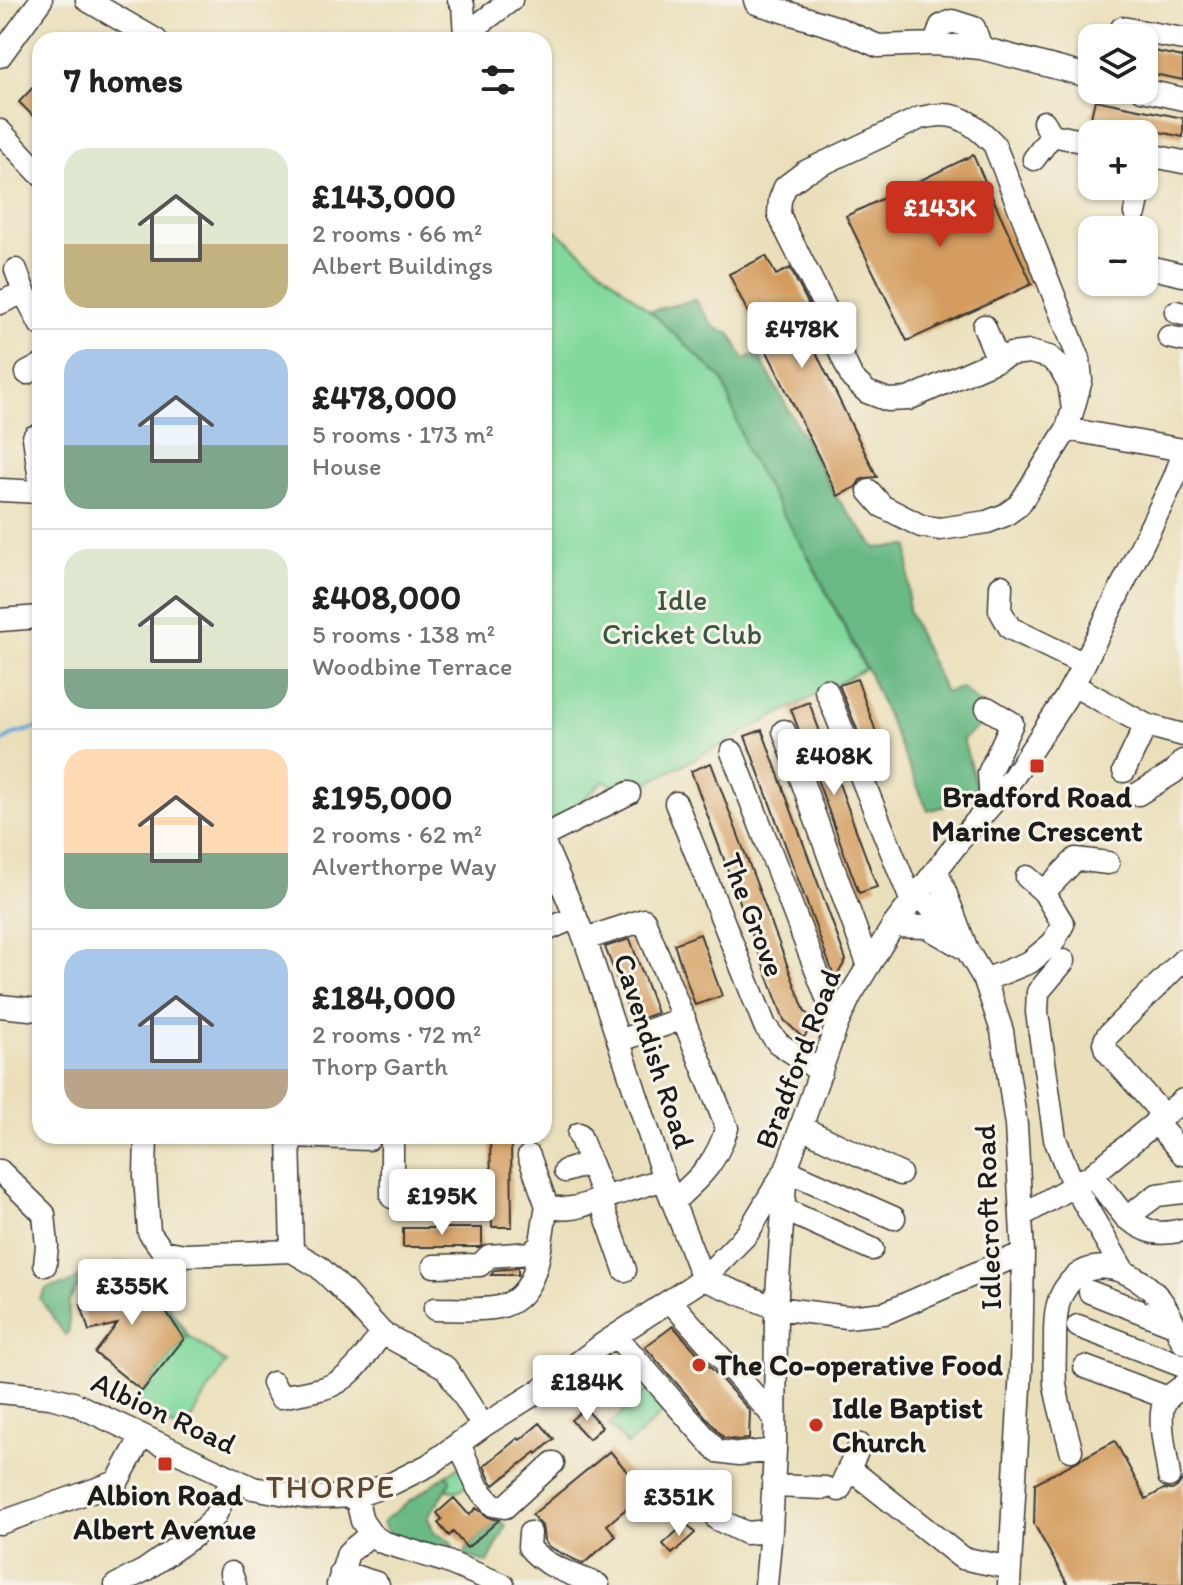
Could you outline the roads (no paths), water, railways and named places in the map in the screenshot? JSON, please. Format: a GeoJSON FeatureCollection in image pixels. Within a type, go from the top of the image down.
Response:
{"type":"FeatureCollection","features":[{"type":"Feature","properties":{"kind":"street"},"geometry":{"type":"LineString","coordinates":[[0,56],[41,0]]}},
{"type":"Feature","properties":{"kind":"street"},"geometry":{"type":"LineString","coordinates":[[87,0],[142,32]]}},
{"type":"Feature","properties":{"kind":"street"},"geometry":{"type":"LineString","coordinates":[[459,0],[463,5],[465,32]]}},
{"type":"Feature","properties":{"kind":"street"},"geometry":{"type":"LineString","coordinates":[[469,32],[511,0]]}},
{"type":"Feature","properties":{"kind":"street"},"geometry":{"type":"LineString","coordinates":[[755,0],[756,3],[835,27],[878,46],[935,44],[981,48],[1078,73]]}},
{"type":"Feature","properties":{"kind":"street"},"geometry":{"type":"LineString","coordinates":[[1158,34],[1183,39]]}},
{"type":"Feature","properties":{"kind":"street"},"geometry":{"type":"LineString","coordinates":[[1158,94],[1183,99]]}},
{"type":"Feature","properties":{"kind":"street"},"geometry":{"type":"LineString","coordinates":[[869,491],[882,506],[921,526],[940,529],[987,522],[1005,515],[1019,505],[1070,419],[1081,380],[1079,359],[994,144],[979,129],[958,118],[941,115],[920,118],[805,172],[785,187],[780,200],[779,214],[829,315],[838,347],[852,378],[867,392],[888,400],[908,399],[1011,354],[1030,352],[1049,357],[1060,367],[1069,383],[1070,419]]}},
{"type":"Feature","properties":{"kind":"street"},"geometry":{"type":"LineString","coordinates":[[1034,159],[1048,128],[1078,138]]}},
{"type":"Feature","properties":{"kind":"street"},"geometry":{"type":"LineString","coordinates":[[0,131],[32,165]]}},
{"type":"Feature","properties":{"kind":"street"},"geometry":{"type":"LineString","coordinates":[[1158,161],[1183,162]]}},
{"type":"Feature","properties":{"kind":"street"},"geometry":{"type":"LineString","coordinates":[[1135,213],[1138,200]]}},
{"type":"Feature","properties":{"kind":"street"},"geometry":{"type":"LineString","coordinates":[[1158,269],[1183,275]]}},
{"type":"Feature","properties":{"kind":"street"},"geometry":{"type":"LineString","coordinates":[[0,303],[20,281],[32,307]]}},
{"type":"Feature","properties":{"kind":"street"},"geometry":{"type":"LineString","coordinates":[[984,326],[998,360]]}},
{"type":"Feature","properties":{"kind":"street"},"geometry":{"type":"LineString","coordinates":[[1070,419],[1183,452]]}},
{"type":"Feature","properties":{"kind":"street","name":"Bradford Road"},"geometry":{"type":"LineString","coordinates":[[766,1585],[775,1450],[776,1308],[786,1170],[837,1024],[868,964],[893,926],[1014,776],[1073,685],[1174,497],[1183,452]]}},
{"type":"Feature","properties":{"kind":"street"},"geometry":{"type":"LineString","coordinates":[[1,490],[32,492]]}},
{"type":"Feature","properties":{"kind":"street"},"geometry":{"type":"LineString","coordinates":[[1001,586],[1000,610],[1010,628],[1084,664]]}},
{"type":"Feature","properties":{"kind":"street"},"geometry":{"type":"LineString","coordinates":[[0,620],[32,618]]}},
{"type":"Feature","properties":{"kind":"street"},"geometry":{"type":"LineString","coordinates":[[1073,685],[1146,725],[1183,735]]}},
{"type":"Feature","properties":{"kind":"street","name":"Idlecroft Road"},"geometry":{"type":"LineString","coordinates":[[826,690],[916,898],[967,950]]}},
{"type":"Feature","properties":{"kind":"street"},"geometry":{"type":"LineString","coordinates":[[987,708],[1012,723],[989,773],[991,805]]}},
{"type":"Feature","properties":{"kind":"street"},"geometry":{"type":"LineString","coordinates":[[1124,771],[1146,725]]}},
{"type":"Feature","properties":{"kind":"street"},"geometry":{"type":"LineString","coordinates":[[784,731],[868,964]]}},
{"type":"Feature","properties":{"kind":"street"},"geometry":{"type":"LineString","coordinates":[[732,752],[837,1024]]}},
{"type":"Feature","properties":{"kind":"street"},"geometry":{"type":"LineString","coordinates":[[1138,794],[1174,772],[1183,761]]}},
{"type":"Feature","properties":{"kind":"street"},"geometry":{"type":"LineString","coordinates":[[552,832],[629,793]]}},
{"type":"Feature","properties":{"kind":"street","name":"The Grove"},"geometry":{"type":"LineString","coordinates":[[676,803],[765,1026],[778,1043],[821,1072]]}},
{"type":"Feature","properties":{"kind":"street"},"geometry":{"type":"LineString","coordinates":[[985,980],[1030,962],[1053,943],[1063,924],[1036,884],[1076,859],[1108,863]]}},
{"type":"Feature","properties":{"kind":"street","name":"Cavendish Road"},"geometry":{"type":"LineString","coordinates":[[552,862],[585,939],[664,1179],[703,1279]]}},
{"type":"Feature","properties":{"kind":"street","name":"Idlecroft Road"},"geometry":{"type":"LineString","coordinates":[[937,871],[967,950],[985,980],[1002,1031],[1016,1125],[1023,1253],[1021,1369],[1010,1576]]}},
{"type":"Feature","properties":{"kind":"street"},"geometry":{"type":"LineString","coordinates":[[552,928],[576,917]]}},
{"type":"Feature","properties":{"kind":"street"},"geometry":{"type":"LineString","coordinates":[[585,939],[644,920],[727,1128],[721,1147],[706,1171],[673,1202]]}},
{"type":"Feature","properties":{"kind":"street","name":"Idlecroft Road"},"geometry":{"type":"LineString","coordinates":[[893,926],[927,927],[967,950]]}},
{"type":"Feature","properties":{"kind":"street"},"geometry":{"type":"LineString","coordinates":[[1183,960],[1107,1036],[1104,1043],[1106,1050],[1183,1154]]}},
{"type":"Feature","properties":{"kind":"street"},"geometry":{"type":"LineString","coordinates":[[1064,961],[1038,992],[1037,1012],[1055,1139],[1082,1180],[1123,1270]]}},
{"type":"Feature","properties":{"kind":"street"},"geometry":{"type":"LineString","coordinates":[[0,1006],[32,1009]]}},
{"type":"Feature","properties":{"kind":"street"},"geometry":{"type":"LineString","coordinates":[[619,1041],[684,1018]]}},
{"type":"Feature","properties":{"kind":"street"},"geometry":{"type":"LineString","coordinates":[[1021,1216],[1082,1180],[1183,1100]]}},
{"type":"Feature","properties":{"kind":"street"},"geometry":{"type":"LineString","coordinates":[[800,1127],[900,1174]]}},
{"type":"Feature","properties":{"kind":"street"},"geometry":{"type":"LineString","coordinates":[[579,1134],[625,1270]]}},
{"type":"Feature","properties":{"kind":"street"},"geometry":{"type":"LineString","coordinates":[[146,1144],[149,1232],[163,1251],[185,1255],[292,1251],[319,1267],[382,1333],[446,1368],[483,1426]]}},
{"type":"Feature","properties":{"kind":"street"},"geometry":{"type":"LineString","coordinates":[[291,1144],[292,1251]]}},
{"type":"Feature","properties":{"kind":"street"},"geometry":{"type":"LineString","coordinates":[[392,1144],[392,1197]]}},
{"type":"Feature","properties":{"kind":"street"},"geometry":{"type":"LineString","coordinates":[[435,1309],[499,1307],[512,1302],[526,1290],[535,1270],[547,1206],[529,1156]]}},
{"type":"Feature","properties":{"kind":"street"},"geometry":{"type":"LineString","coordinates":[[565,1171],[590,1163]]}},
{"type":"Feature","properties":{"kind":"street"},"geometry":{"type":"LineString","coordinates":[[786,1170],[894,1218]]}},
{"type":"Feature","properties":{"kind":"street","name":"Albion Road"},"geometry":{"type":"LineString","coordinates":[[0,1392],[50,1397],[73,1403],[253,1488],[308,1498],[356,1496],[393,1483],[429,1465],[703,1279],[747,1234],[786,1170]]}},
{"type":"Feature","properties":{"kind":"street"},"geometry":{"type":"LineString","coordinates":[[0,1171],[44,1214],[45,1265]]}},
{"type":"Feature","properties":{"kind":"street"},"geometry":{"type":"LineString","coordinates":[[547,1206],[563,1210],[578,1209],[602,1198],[664,1179]]}},
{"type":"Feature","properties":{"kind":"street"},"geometry":{"type":"LineString","coordinates":[[1082,1180],[1126,1218],[1147,1231],[1162,1234],[1183,1230]]}},
{"type":"Feature","properties":{"kind":"street"},"geometry":{"type":"LineString","coordinates":[[1126,1218],[1157,1195],[1183,1192]]}},
{"type":"Feature","properties":{"kind":"street"},"geometry":{"type":"LineString","coordinates":[[783,1209],[872,1249]]}},
{"type":"Feature","properties":{"kind":"street"},"geometry":{"type":"LineString","coordinates":[[434,1266],[480,1265],[489,1256],[531,1253],[539,1246]]}},
{"type":"Feature","properties":{"kind":"street"},"geometry":{"type":"LineString","coordinates":[[703,1279],[776,1308],[847,1317],[885,1313],[1023,1253]]}},
{"type":"Feature","properties":{"kind":"street"},"geometry":{"type":"LineString","coordinates":[[1071,1450],[1055,1384],[1055,1322],[1060,1299],[1070,1283],[1085,1271],[1103,1266],[1123,1270],[1161,1300],[1178,1333]]}},
{"type":"Feature","properties":{"kind":"street"},"geometry":{"type":"LineString","coordinates":[[1090,1292],[1178,1333]]}},
{"type":"Feature","properties":{"kind":"street"},"geometry":{"type":"LineString","coordinates":[[670,1301],[774,1417]]}},
{"type":"Feature","properties":{"kind":"street"},"geometry":{"type":"LineString","coordinates":[[1078,1326],[1183,1366]]}},
{"type":"Feature","properties":{"kind":"street"},"geometry":{"type":"LineString","coordinates":[[275,1396],[327,1388],[345,1378],[382,1333]]}},
{"type":"Feature","properties":{"kind":"street"},"geometry":{"type":"LineString","coordinates":[[616,1336],[717,1451],[739,1454],[775,1450]]}},
{"type":"Feature","properties":{"kind":"street"},"geometry":{"type":"LineString","coordinates":[[1085,1367],[1176,1392],[1163,1407],[1169,1476]]}},
{"type":"Feature","properties":{"kind":"street"},"geometry":{"type":"LineString","coordinates":[[0,1523],[117,1482],[142,1436]]}},
{"type":"Feature","properties":{"kind":"street"},"geometry":{"type":"LineString","coordinates":[[459,1443],[478,1488],[493,1505],[505,1507],[553,1463]]}},
{"type":"Feature","properties":{"kind":"street"},"geometry":{"type":"LineString","coordinates":[[773,1486],[832,1489],[849,1468],[860,1445]]}},
{"type":"Feature","properties":{"kind":"street"},"geometry":{"type":"LineString","coordinates":[[849,1468],[962,1558],[1010,1576]]}},
{"type":"Feature","properties":{"kind":"street"},"geometry":{"type":"LineString","coordinates":[[116,1585],[145,1570],[205,1528],[215,1516],[232,1479]]}},
{"type":"Feature","properties":{"kind":"street"},"geometry":{"type":"LineString","coordinates":[[356,1496],[362,1521],[371,1534],[382,1542],[445,1561],[503,1585]]}},
{"type":"Feature","properties":{"kind":"street"},"geometry":{"type":"LineString","coordinates":[[717,1519],[746,1533],[771,1531]]}},
{"type":"Feature","properties":{"kind":"street"},"geometry":{"type":"LineString","coordinates":[[530,1533],[529,1547],[536,1555],[598,1585]]}},
{"type":"Feature","properties":{"kind":"street"},"geometry":{"type":"LineString","coordinates":[[371,1534],[342,1570],[378,1585]]}},
{"type":"Feature","properties":{"kind":"waterway"},"geometry":{"type":"LineString","coordinates":[[0,743],[14,734],[32,729]]}},
{"type":"Feature","properties":{"kind":"place","name":"Bradford Road Marine Crescent"},"geometry":{"type":"Point","coordinates":[1037,766]}},
{"type":"Feature","properties":{"kind":"place","name":"The Co-operative Food"},"geometry":{"type":"Point","coordinates":[699,1365]}},
{"type":"Feature","properties":{"kind":"place","name":"Idle Baptist Church"},"geometry":{"type":"Point","coordinates":[816,1425]}},
{"type":"Feature","properties":{"kind":"place","name":"Albion Road Albert Avenue"},"geometry":{"type":"Point","coordinates":[165,1464]}},
{"type":"Feature","properties":{"kind":"district","name":"THORPE"},"geometry":{"type":"Point","coordinates":[331,1487]}},
{"type":"Feature","properties":{"kind":"park label","name":"Idle Cricket Club"},"geometry":{"type":"Point","coordinates":[682,617]}}]}
